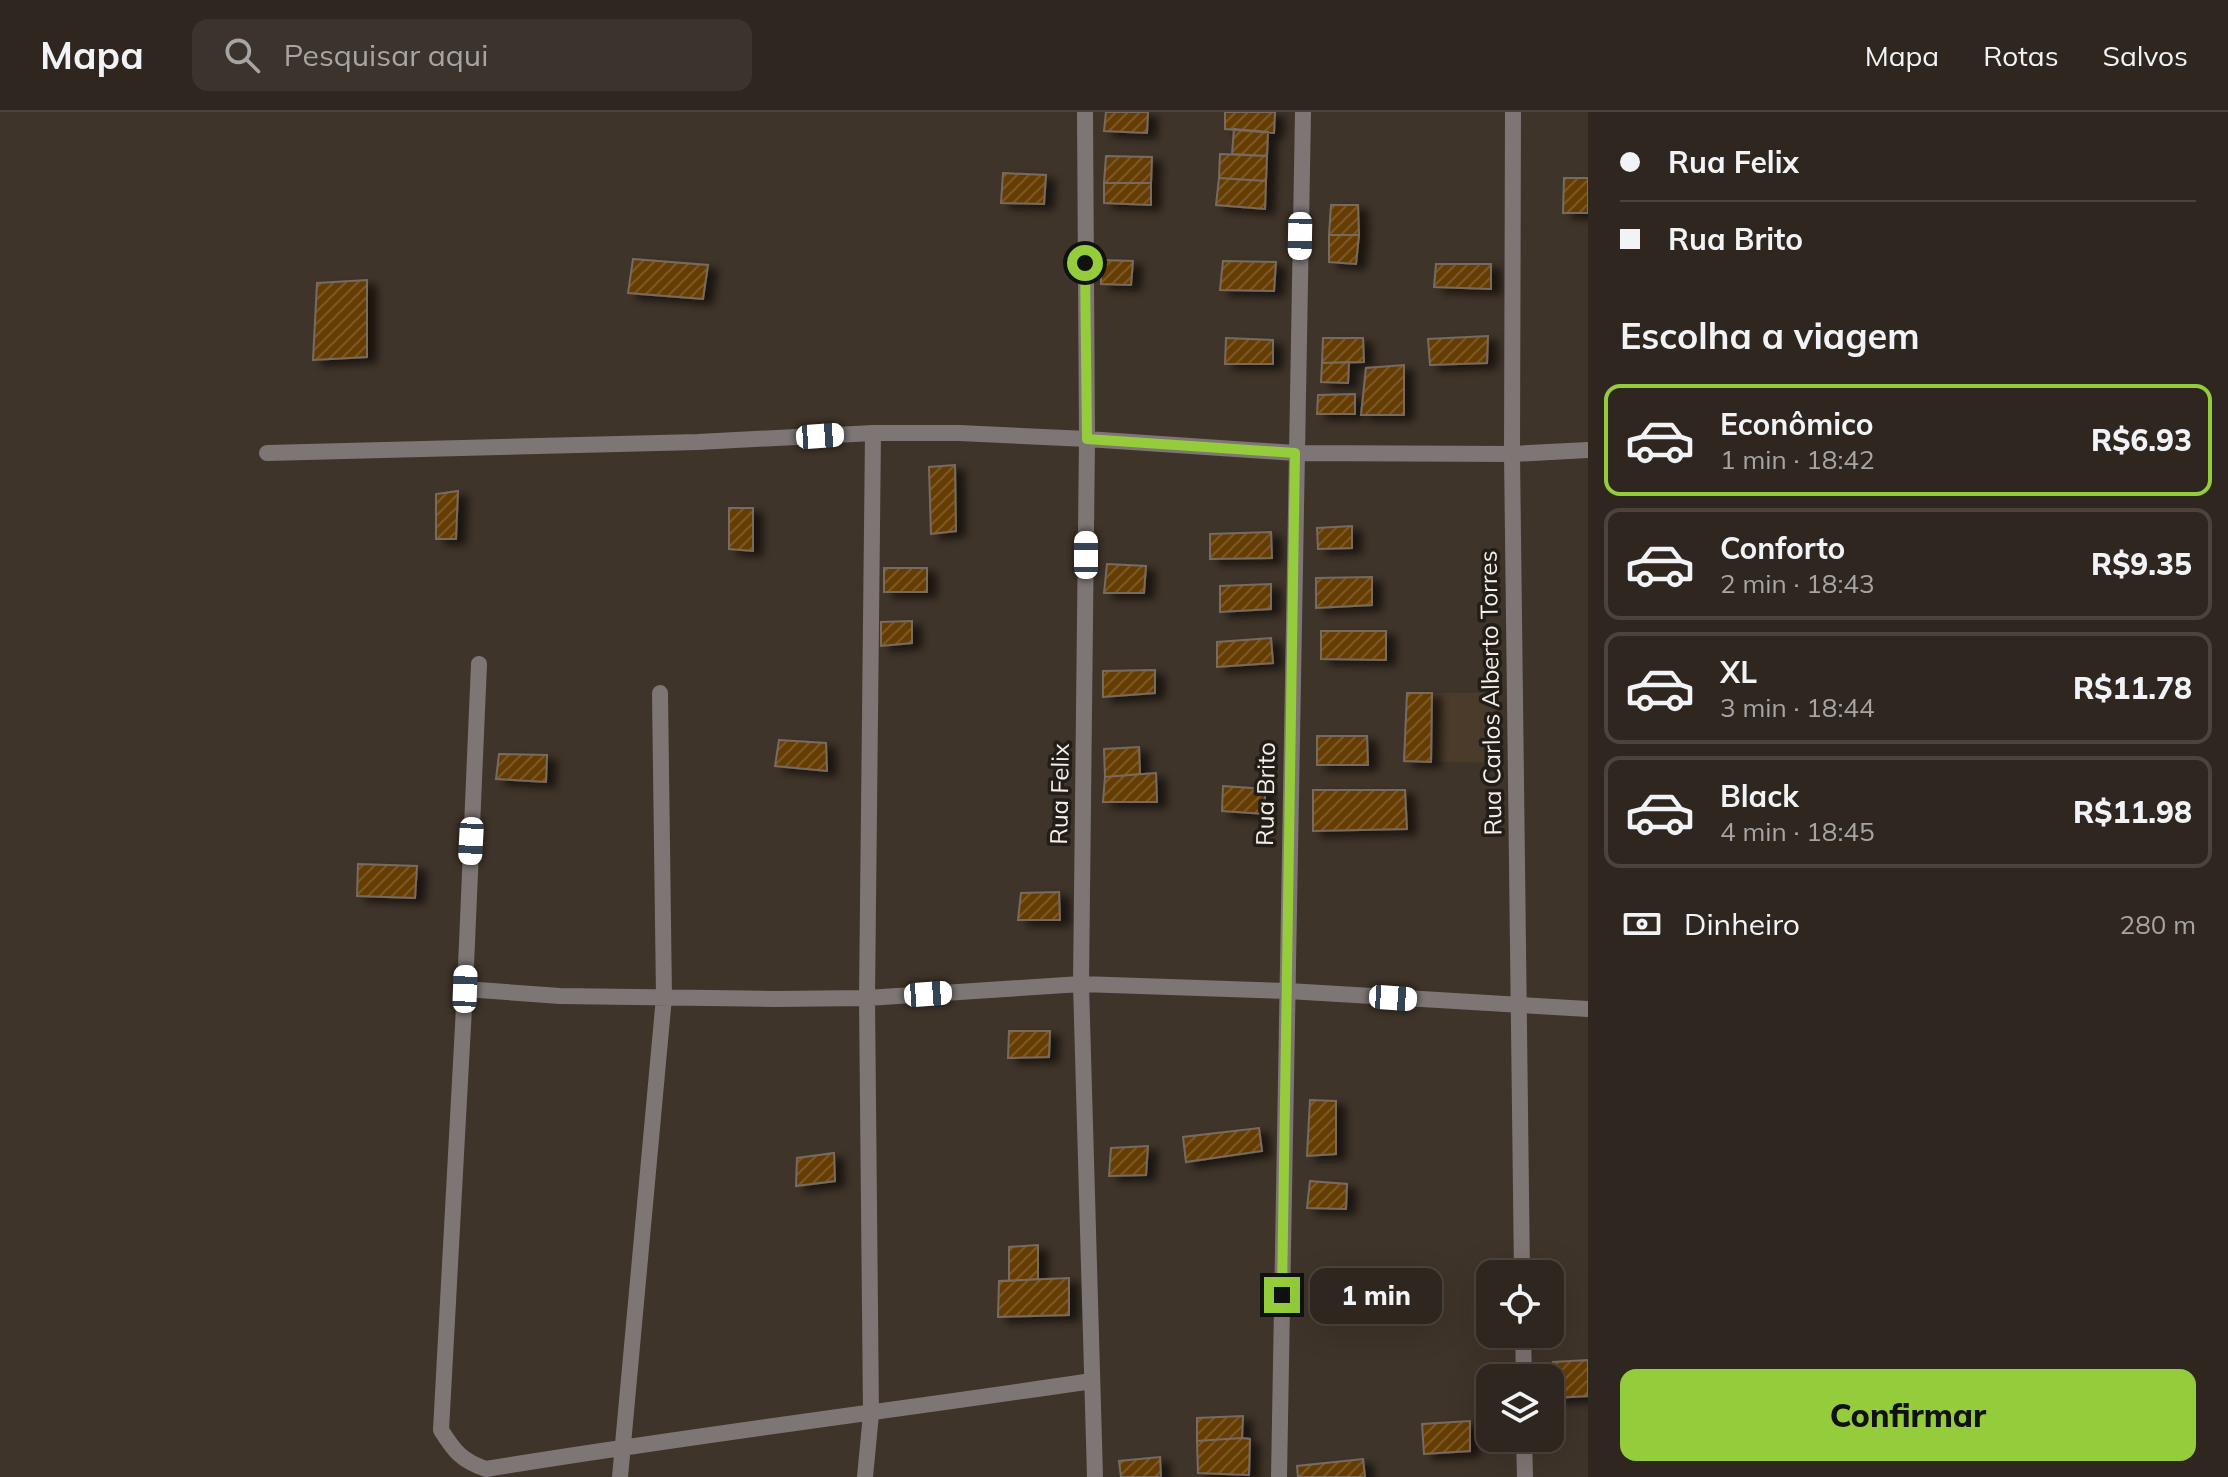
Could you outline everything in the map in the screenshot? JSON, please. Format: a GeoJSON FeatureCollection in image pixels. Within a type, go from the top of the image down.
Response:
{"type":"FeatureCollection","features":[{"type":"Feature","properties":{"kind":"street","name":"Rua Felix"},"geometry":{"type":"LineString","coordinates":[[1085,112],[1087,439],[1081,984],[1095,1477]]}},
{"type":"Feature","properties":{"kind":"street","name":"Rua Brito"},"geometry":{"type":"LineString","coordinates":[[1279,1477],[1303,112]]}},
{"type":"Feature","properties":{"kind":"street","name":"Rua Carlos Alberto Torres"},"geometry":{"type":"LineString","coordinates":[[1513,112],[1512,454],[1522,1260]]}},
{"type":"Feature","properties":{"kind":"street"},"geometry":{"type":"LineString","coordinates":[[865,1477],[871,1414],[867,998],[873,433]]}},
{"type":"Feature","properties":{"kind":"street"},"geometry":{"type":"LineString","coordinates":[[267,453],[698,442],[873,433],[959,433],[1087,439],[1295,453],[1512,454],[1588,450]]}},
{"type":"Feature","properties":{"kind":"street"},"geometry":{"type":"LineString","coordinates":[[479,664],[441,1430],[449,1444],[468,1463],[486,1469],[624,1446],[1092,1381]]}},
{"type":"Feature","properties":{"kind":"street"},"geometry":{"type":"LineString","coordinates":[[620,1477],[664,997],[660,693]]}},
{"type":"Feature","properties":{"kind":"street"},"geometry":{"type":"LineString","coordinates":[[465,989],[560,996],[867,998],[1081,984],[1288,991],[1588,1009]]}},
{"type":"Feature","properties":{"kind":"street"},"geometry":{"type":"LineString","coordinates":[[1524,1452],[1525,1477]]}},
{"type":"Feature","properties":{"kind":"shaded area"},"geometry":{"type":"Polygon","coordinates":[[[1407,693],[1496,693],[1495,763],[1404,761],[1407,693]]]}},
{"type":"Feature","properties":{"kind":"building"},"geometry":{"type":"Polygon","coordinates":[[[1106,112],[1148,112],[1147,133],[1104,131],[1106,112]]]}},
{"type":"Feature","properties":{"kind":"building"},"geometry":{"type":"Polygon","coordinates":[[[1225,112],[1275,112],[1274,133],[1225,129],[1225,112]]]}},
{"type":"Feature","properties":{"kind":"building"},"geometry":{"type":"Polygon","coordinates":[[[1234,129],[1268,132],[1267,156],[1232,154],[1234,129]]]}},
{"type":"Feature","properties":{"kind":"building"},"geometry":{"type":"Polygon","coordinates":[[[1220,154],[1267,156],[1266,181],[1219,178],[1220,154]]]}},
{"type":"Feature","properties":{"kind":"building"},"geometry":{"type":"Polygon","coordinates":[[[1106,156],[1152,157],[1151,183],[1104,183],[1106,156]]]}},
{"type":"Feature","properties":{"kind":"building"},"geometry":{"type":"Polygon","coordinates":[[[1003,173],[1046,175],[1044,204],[1001,203],[1003,173]]]}},
{"type":"Feature","properties":{"kind":"building"},"geometry":{"type":"Polygon","coordinates":[[[1219,178],[1266,181],[1265,209],[1216,205],[1219,178]]]}},
{"type":"Feature","properties":{"kind":"building"},"geometry":{"type":"Polygon","coordinates":[[[1564,178],[1588,178],[1588,213],[1563,213],[1564,178]]]}},
{"type":"Feature","properties":{"kind":"building"},"geometry":{"type":"Polygon","coordinates":[[[1104,183],[1151,183],[1151,205],[1104,203],[1104,183]]]}},
{"type":"Feature","properties":{"kind":"building"},"geometry":{"type":"Polygon","coordinates":[[[1331,205],[1358,205],[1359,235],[1329,235],[1331,205]]]}},
{"type":"Feature","properties":{"kind":"building"},"geometry":{"type":"Polygon","coordinates":[[[1329,235],[1359,235],[1356,264],[1329,262],[1329,235]]]}},
{"type":"Feature","properties":{"kind":"building"},"geometry":{"type":"Polygon","coordinates":[[[633,259],[708,265],[703,299],[628,293],[633,259]]]}},
{"type":"Feature","properties":{"kind":"building"},"geometry":{"type":"Polygon","coordinates":[[[1101,260],[1133,261],[1131,285],[1101,284],[1101,260]]]}},
{"type":"Feature","properties":{"kind":"building"},"geometry":{"type":"Polygon","coordinates":[[[1223,261],[1276,262],[1274,291],[1220,290],[1223,261]]]}},
{"type":"Feature","properties":{"kind":"building"},"geometry":{"type":"Polygon","coordinates":[[[1436,264],[1491,264],[1491,289],[1434,287],[1436,264]]]}},
{"type":"Feature","properties":{"kind":"building"},"geometry":{"type":"Polygon","coordinates":[[[367,280],[367,357],[313,360],[317,283],[367,280]]]}},
{"type":"Feature","properties":{"kind":"building"},"geometry":{"type":"Polygon","coordinates":[[[1488,336],[1487,363],[1430,365],[1428,339],[1488,336]]]}},
{"type":"Feature","properties":{"kind":"building"},"geometry":{"type":"Polygon","coordinates":[[[1226,338],[1273,340],[1273,364],[1225,364],[1226,338]]]}},
{"type":"Feature","properties":{"kind":"building"},"geometry":{"type":"Polygon","coordinates":[[[1323,338],[1363,338],[1364,362],[1322,363],[1323,338]]]}},
{"type":"Feature","properties":{"kind":"building"},"geometry":{"type":"Polygon","coordinates":[[[1349,362],[1348,383],[1321,382],[1322,363],[1349,362]]]}},
{"type":"Feature","properties":{"kind":"building"},"geometry":{"type":"Polygon","coordinates":[[[1404,365],[1404,415],[1361,415],[1366,368],[1404,365]]]}},
{"type":"Feature","properties":{"kind":"building"},"geometry":{"type":"Polygon","coordinates":[[[1355,394],[1355,414],[1317,414],[1318,395],[1355,394]]]}},
{"type":"Feature","properties":{"kind":"building"},"geometry":{"type":"Polygon","coordinates":[[[955,465],[956,531],[931,534],[929,467],[955,465]]]}},
{"type":"Feature","properties":{"kind":"building"},"geometry":{"type":"Polygon","coordinates":[[[458,491],[456,539],[436,539],[436,494],[458,491]]]}},
{"type":"Feature","properties":{"kind":"building"},"geometry":{"type":"Polygon","coordinates":[[[729,508],[753,508],[753,551],[729,549],[729,508]]]}},
{"type":"Feature","properties":{"kind":"building"},"geometry":{"type":"Polygon","coordinates":[[[1352,526],[1352,548],[1318,549],[1317,528],[1352,526]]]}},
{"type":"Feature","properties":{"kind":"building"},"geometry":{"type":"Polygon","coordinates":[[[1271,532],[1272,558],[1210,559],[1210,534],[1271,532]]]}},
{"type":"Feature","properties":{"kind":"building"},"geometry":{"type":"Polygon","coordinates":[[[1107,564],[1146,566],[1144,593],[1104,593],[1107,564]]]}},
{"type":"Feature","properties":{"kind":"building"},"geometry":{"type":"Polygon","coordinates":[[[884,568],[927,568],[927,592],[884,592],[884,568]]]}},
{"type":"Feature","properties":{"kind":"building"},"geometry":{"type":"Polygon","coordinates":[[[1372,577],[1372,605],[1316,608],[1316,578],[1372,577]]]}},
{"type":"Feature","properties":{"kind":"building"},"geometry":{"type":"Polygon","coordinates":[[[1271,584],[1271,609],[1220,612],[1220,586],[1271,584]]]}},
{"type":"Feature","properties":{"kind":"building"},"geometry":{"type":"Polygon","coordinates":[[[912,621],[912,643],[881,646],[881,622],[912,621]]]}},
{"type":"Feature","properties":{"kind":"building"},"geometry":{"type":"Polygon","coordinates":[[[1321,631],[1386,631],[1386,660],[1321,659],[1321,631]]]}},
{"type":"Feature","properties":{"kind":"building"},"geometry":{"type":"Polygon","coordinates":[[[1271,638],[1273,663],[1217,667],[1217,642],[1271,638]]]}},
{"type":"Feature","properties":{"kind":"building"},"geometry":{"type":"Polygon","coordinates":[[[1155,670],[1155,693],[1103,697],[1103,671],[1155,670]]]}},
{"type":"Feature","properties":{"kind":"building"},"geometry":{"type":"Polygon","coordinates":[[[1407,693],[1432,693],[1431,762],[1404,761],[1407,693]]]}},
{"type":"Feature","properties":{"kind":"building"},"geometry":{"type":"Polygon","coordinates":[[[1317,736],[1367,736],[1368,765],[1317,765],[1317,736]]]}},
{"type":"Feature","properties":{"kind":"building"},"geometry":{"type":"Polygon","coordinates":[[[779,740],[826,743],[827,771],[775,766],[779,740]]]}},
{"type":"Feature","properties":{"kind":"building"},"geometry":{"type":"Polygon","coordinates":[[[1139,747],[1140,774],[1105,777],[1104,749],[1139,747]]]}},
{"type":"Feature","properties":{"kind":"building"},"geometry":{"type":"Polygon","coordinates":[[[499,754],[547,755],[546,782],[496,779],[499,754]]]}},
{"type":"Feature","properties":{"kind":"building"},"geometry":{"type":"Polygon","coordinates":[[[1156,773],[1157,802],[1103,802],[1105,777],[1156,773]]]}},
{"type":"Feature","properties":{"kind":"building"},"geometry":{"type":"Polygon","coordinates":[[[1223,786],[1265,789],[1265,814],[1222,811],[1223,786]]]}},
{"type":"Feature","properties":{"kind":"building"},"geometry":{"type":"Polygon","coordinates":[[[1313,790],[1405,790],[1407,829],[1313,831],[1313,790]]]}},
{"type":"Feature","properties":{"kind":"building"},"geometry":{"type":"Polygon","coordinates":[[[358,864],[417,866],[415,898],[357,896],[358,864]]]}},
{"type":"Feature","properties":{"kind":"building"},"geometry":{"type":"Polygon","coordinates":[[[1059,892],[1060,920],[1018,920],[1021,893],[1059,892]]]}},
{"type":"Feature","properties":{"kind":"building"},"geometry":{"type":"Polygon","coordinates":[[[1009,1031],[1050,1031],[1049,1057],[1008,1058],[1009,1031]]]}},
{"type":"Feature","properties":{"kind":"building"},"geometry":{"type":"Polygon","coordinates":[[[1310,1100],[1336,1101],[1336,1154],[1307,1156],[1310,1100]]]}},
{"type":"Feature","properties":{"kind":"building"},"geometry":{"type":"Polygon","coordinates":[[[1259,1128],[1262,1151],[1186,1162],[1183,1137],[1259,1128]]]}},
{"type":"Feature","properties":{"kind":"building"},"geometry":{"type":"Polygon","coordinates":[[[1148,1146],[1146,1175],[1109,1176],[1111,1148],[1148,1146]]]}},
{"type":"Feature","properties":{"kind":"building"},"geometry":{"type":"Polygon","coordinates":[[[834,1153],[835,1181],[796,1186],[797,1158],[834,1153]]]}},
{"type":"Feature","properties":{"kind":"building"},"geometry":{"type":"Polygon","coordinates":[[[1310,1181],[1347,1184],[1346,1209],[1307,1208],[1310,1181]]]}},
{"type":"Feature","properties":{"kind":"building"},"geometry":{"type":"Polygon","coordinates":[[[1038,1245],[1038,1279],[1009,1281],[1009,1247],[1038,1245]]]}},
{"type":"Feature","properties":{"kind":"building"},"geometry":{"type":"Polygon","coordinates":[[[1069,1278],[1069,1315],[998,1317],[999,1281],[1069,1278]]]}},
{"type":"Feature","properties":{"kind":"building"},"geometry":{"type":"Polygon","coordinates":[[[1588,1360],[1588,1396],[1564,1397],[1564,1364],[1553,1362],[1588,1360]]]}},
{"type":"Feature","properties":{"kind":"building"},"geometry":{"type":"Polygon","coordinates":[[[1243,1416],[1242,1438],[1197,1441],[1197,1418],[1243,1416]]]}},
{"type":"Feature","properties":{"kind":"building"},"geometry":{"type":"Polygon","coordinates":[[[1470,1421],[1470,1451],[1424,1454],[1422,1424],[1470,1421]]]}},
{"type":"Feature","properties":{"kind":"building"},"geometry":{"type":"Polygon","coordinates":[[[1250,1439],[1249,1475],[1198,1473],[1197,1441],[1250,1439]]]}},
{"type":"Feature","properties":{"kind":"building"},"geometry":{"type":"Polygon","coordinates":[[[1160,1457],[1161,1477],[1121,1477],[1119,1461],[1160,1457]]]}},
{"type":"Feature","properties":{"kind":"building"},"geometry":{"type":"Polygon","coordinates":[[[1363,1459],[1365,1477],[1298,1477],[1297,1466],[1363,1459]]]}},
{"type":"Feature","properties":{"kind":"route"},"geometry":{"type":"LineString","coordinates":[[1085,263],[1087,439],[1295,453],[1282,1295]]}}]}
